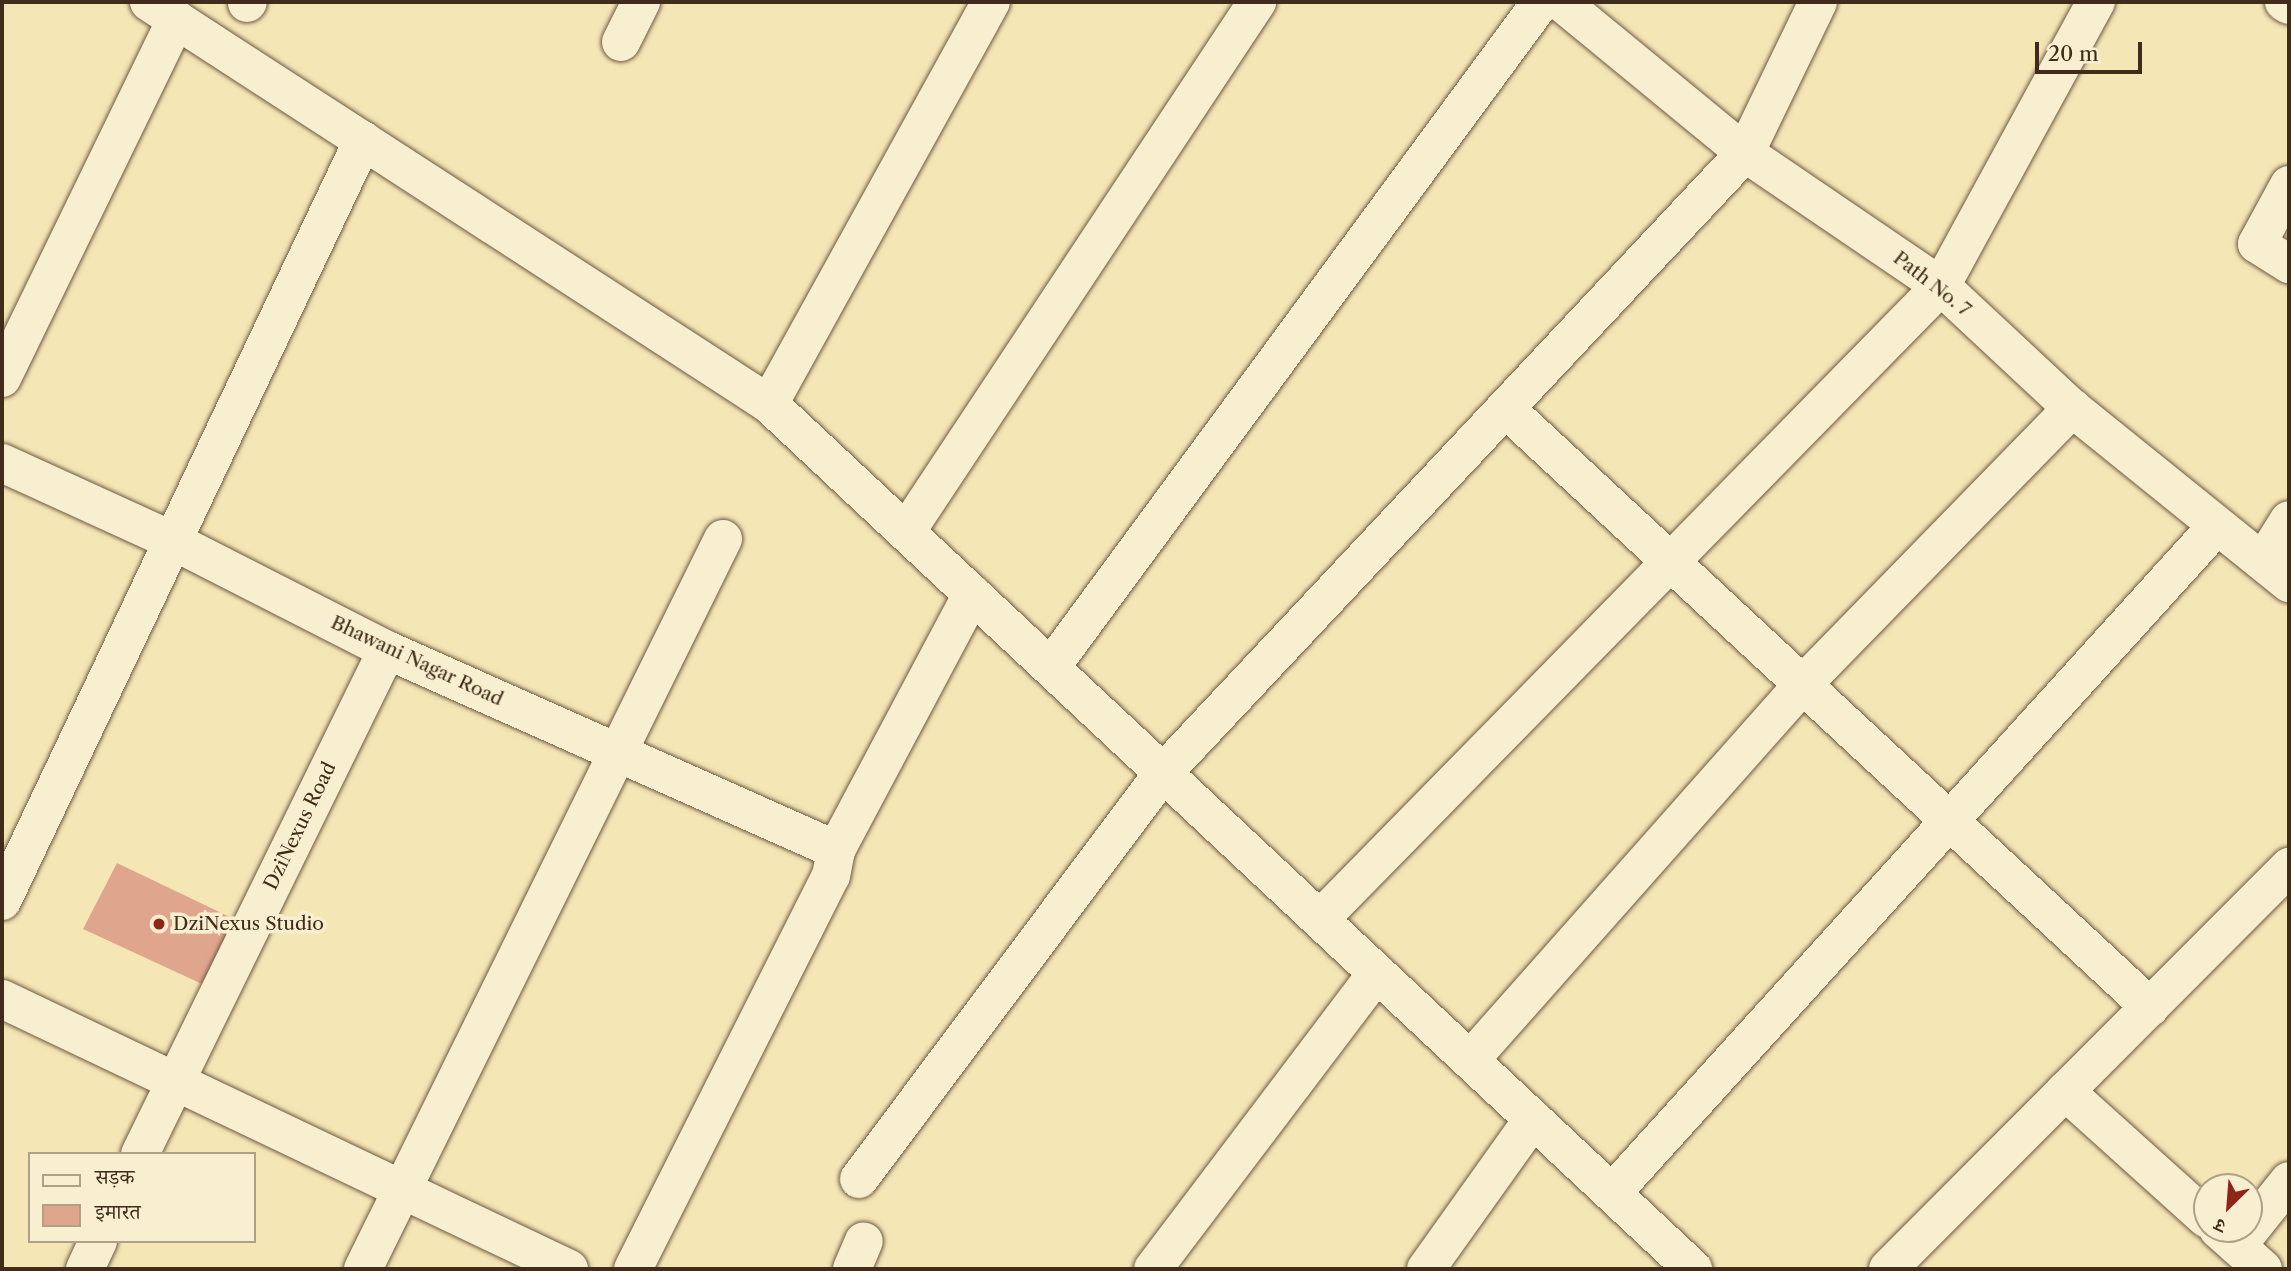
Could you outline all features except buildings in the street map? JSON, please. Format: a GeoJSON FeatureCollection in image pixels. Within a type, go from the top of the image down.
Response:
{"type":"FeatureCollection","features":[{"type":"Feature","properties":{"kind":"street"},"geometry":{"type":"LineString","coordinates":[[621,42],[640,2]]}},
{"type":"Feature","properties":{"kind":"street"},"geometry":{"type":"LineString","coordinates":[[769,404],[991,2]]}},
{"type":"Feature","properties":{"kind":"street"},"geometry":{"type":"LineString","coordinates":[[906,532],[1257,2]]}},
{"type":"Feature","properties":{"kind":"street"},"geometry":{"type":"LineString","coordinates":[[1051,667],[1541,2]]}},
{"type":"Feature","properties":{"kind":"street","name":"Path No. 7"},"geometry":{"type":"LineString","coordinates":[[1560,2],[1745,153],[1941,286],[2072,408],[2215,528],[2276,571]]}},
{"type":"Feature","properties":{"kind":"street"},"geometry":{"type":"LineString","coordinates":[[859,1179],[1163,773],[1745,153],[1818,2]]}},
{"type":"Feature","properties":{"kind":"street"},"geometry":{"type":"LineString","coordinates":[[1320,919],[1670,559],[1941,286],[2096,2]]}},
{"type":"Feature","properties":{"kind":"street"},"geometry":{"type":"LineString","coordinates":[[2284,2],[2289,5]]}},
{"type":"Feature","properties":{"kind":"street"},"geometry":{"type":"LineString","coordinates":[[2,378],[163,11],[769,404],[1693,1269]]}},
{"type":"Feature","properties":{"kind":"street"},"geometry":{"type":"LineString","coordinates":[[2,901],[363,141]]}},
{"type":"Feature","properties":{"kind":"street"},"geometry":{"type":"LineString","coordinates":[[2289,185],[2257,244],[2289,264]]}},
{"type":"Feature","properties":{"kind":"street"},"geometry":{"type":"LineString","coordinates":[[1506,408],[1805,682],[2150,1007]]}},
{"type":"Feature","properties":{"kind":"street"},"geometry":{"type":"LineString","coordinates":[[1470,1060],[1805,682],[2072,408]]}},
{"type":"Feature","properties":{"kind":"street","name":"Bhawani Nagar Road"},"geometry":{"type":"LineString","coordinates":[[2,463],[173,541],[387,650],[836,850]]}},
{"type":"Feature","properties":{"kind":"street"},"geometry":{"type":"LineString","coordinates":[[2276,571],[2289,520]]}},
{"type":"Feature","properties":{"kind":"street"},"geometry":{"type":"LineString","coordinates":[[1612,1193],[2215,528]]}},
{"type":"Feature","properties":{"kind":"street"},"geometry":{"type":"LineString","coordinates":[[363,1269],[723,539]]}},
{"type":"Feature","properties":{"kind":"street"},"geometry":{"type":"LineString","coordinates":[[633,1269],[831,876],[836,850],[972,594]]}},
{"type":"Feature","properties":{"kind":"street","name":"DziNexus Road"},"geometry":{"type":"LineString","coordinates":[[141,1152],[387,650]]}},
{"type":"Feature","properties":{"kind":"street"},"geometry":{"type":"LineString","coordinates":[[1888,1269],[2289,867]]}},
{"type":"Feature","properties":{"kind":"street"},"geometry":{"type":"LineString","coordinates":[[1153,1269],[1377,973]]}},
{"type":"Feature","properties":{"kind":"street"},"geometry":{"type":"LineString","coordinates":[[2,999],[176,1079],[569,1269]]}},
{"type":"Feature","properties":{"kind":"street"},"geometry":{"type":"LineString","coordinates":[[2065,1091],[2193,1206]]}},
{"type":"Feature","properties":{"kind":"street"},"geometry":{"type":"LineString","coordinates":[[1426,1269],[1533,1119]]}},
{"type":"Feature","properties":{"kind":"street"},"geometry":{"type":"LineString","coordinates":[[2239,1248],[2289,1181]]}},
{"type":"Feature","properties":{"kind":"street"},"geometry":{"type":"LineString","coordinates":[[85,1269],[97,1243]]}},
{"type":"Feature","properties":{"kind":"place","name":"DziNexus Studio"},"geometry":{"type":"Point","coordinates":[159,924]}}]}
